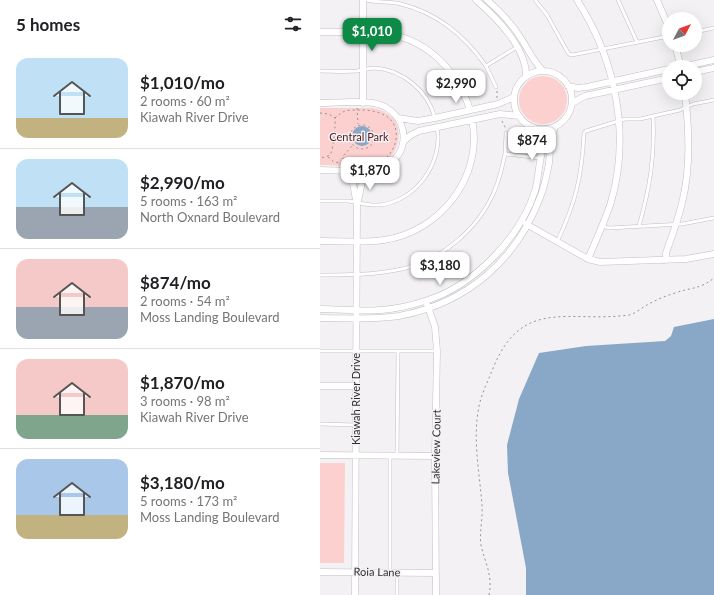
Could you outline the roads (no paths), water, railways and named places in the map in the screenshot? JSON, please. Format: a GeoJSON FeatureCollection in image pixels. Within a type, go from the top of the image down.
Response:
{"type":"FeatureCollection","features":[{"type":"Feature","properties":{"kind":"street"},"geometry":{"type":"LineString","coordinates":[[360,104],[363,70],[363,0]]}},
{"type":"Feature","properties":{"kind":"street"},"geometry":{"type":"LineString","coordinates":[[476,0],[495,18],[510,36],[524,61],[526,77]]}},
{"type":"Feature","properties":{"kind":"street"},"geometry":{"type":"LineString","coordinates":[[488,0],[497,8],[517,32],[536,64],[543,71]]}},
{"type":"Feature","properties":{"kind":"street"},"geometry":{"type":"LineString","coordinates":[[577,0],[595,30],[613,81],[618,122],[619,146],[616,177],[611,202],[588,259]]}},
{"type":"Feature","properties":{"kind":"street"},"geometry":{"type":"LineString","coordinates":[[657,0],[662,12]]}},
{"type":"Feature","properties":{"kind":"street"},"geometry":{"type":"LineString","coordinates":[[320,32],[363,32],[388,34],[407,39],[439,58],[462,89],[470,110]]}},
{"type":"Feature","properties":{"kind":"street"},"geometry":{"type":"LineString","coordinates":[[702,63],[714,60]]}},
{"type":"Feature","properties":{"kind":"street"},"geometry":{"type":"LineString","coordinates":[[702,71],[714,68]]}},
{"type":"Feature","properties":{"kind":"street"},"geometry":{"type":"LineString","coordinates":[[568,86],[578,88],[585,87],[662,70]]}},
{"type":"Feature","properties":{"kind":"street"},"geometry":{"type":"LineString","coordinates":[[543,71],[553,73],[561,78],[568,86],[572,103],[566,117],[561,123],[555,127],[539,129],[531,127],[519,116],[516,110],[514,97],[520,82],[531,74],[543,71]]}},
{"type":"Feature","properties":{"kind":"street"},"geometry":{"type":"LineString","coordinates":[[572,103],[585,96],[662,79]]}},
{"type":"Feature","properties":{"kind":"street"},"geometry":{"type":"LineString","coordinates":[[398,118],[418,121],[435,118],[498,104],[514,97]]}},
{"type":"Feature","properties":{"kind":"street"},"geometry":{"type":"LineString","coordinates":[[666,260],[666,253],[684,196],[689,135],[686,100]]}},
{"type":"Feature","properties":{"kind":"street"},"geometry":{"type":"LineString","coordinates":[[320,103],[380,105],[387,108],[398,118],[402,128],[404,141]]}},
{"type":"Feature","properties":{"kind":"street"},"geometry":{"type":"LineString","coordinates":[[320,170],[367,171],[380,168],[392,162],[398,155],[404,141],[419,130],[500,114],[519,116]]}},
{"type":"Feature","properties":{"kind":"street"},"geometry":{"type":"LineString","coordinates":[[320,241],[384,240],[402,236],[423,226],[448,205],[464,182],[471,160],[474,140],[472,120]]}},
{"type":"Feature","properties":{"kind":"street"},"geometry":{"type":"LineString","coordinates":[[320,318],[398,316],[428,308],[459,294],[487,275],[510,251],[528,225],[542,193],[549,163],[551,137],[555,127]]}},
{"type":"Feature","properties":{"kind":"street"},"geometry":{"type":"LineString","coordinates":[[320,309],[380,310],[426,301],[440,296],[458,286],[481,269],[503,246],[521,221],[535,191],[542,144],[539,129]]}},
{"type":"Feature","properties":{"kind":"street","name":"Kiawah River Drive"},"geometry":{"type":"LineString","coordinates":[[350,171],[357,204],[355,595]]}},
{"type":"Feature","properties":{"kind":"street","name":"Kiawah River Drive"},"geometry":{"type":"LineString","coordinates":[[357,204],[360,196],[362,179],[367,171]]}},
{"type":"Feature","properties":{"kind":"street"},"geometry":{"type":"LineString","coordinates":[[521,221],[588,259],[600,262],[612,263],[666,260],[700,257],[714,254]]}},
{"type":"Feature","properties":{"kind":"street","name":"Lakeview Court"},"geometry":{"type":"LineString","coordinates":[[426,301],[434,327],[437,351],[435,456],[436,595]]}},
{"type":"Feature","properties":{"kind":"street"},"geometry":{"type":"LineString","coordinates":[[320,386],[356,386]]}},
{"type":"Feature","properties":{"kind":"street"},"geometry":{"type":"LineString","coordinates":[[320,455],[435,456]]}},
{"type":"Feature","properties":{"kind":"street","name":"Roia Lane"},"geometry":{"type":"LineString","coordinates":[[320,572],[435,573]]}},
{"type":"Feature","properties":{"kind":"lane"},"geometry":{"type":"LineString","coordinates":[[367,0],[401,4],[416,8],[451,27],[465,39],[476,52],[486,66],[496,87]]}},
{"type":"Feature","properties":{"kind":"lane"},"geometry":{"type":"LineString","coordinates":[[535,0],[547,15],[569,54],[572,55],[662,37]]}},
{"type":"Feature","properties":{"kind":"lane"},"geometry":{"type":"LineString","coordinates":[[618,0],[638,42]]}},
{"type":"Feature","properties":{"kind":"lane"},"geometry":{"type":"LineString","coordinates":[[702,31],[714,28]]}},
{"type":"Feature","properties":{"kind":"lane"},"geometry":{"type":"LineString","coordinates":[[486,66],[517,47]]}},
{"type":"Feature","properties":{"kind":"lane"},"geometry":{"type":"LineString","coordinates":[[320,71],[363,70],[376,68],[387,70],[406,78],[414,84],[425,96],[433,110],[435,118]]}},
{"type":"Feature","properties":{"kind":"lane"},"geometry":{"type":"LineString","coordinates":[[557,242],[579,185],[583,163],[584,132],[625,119],[653,116],[680,110],[693,104],[714,100]]}},
{"type":"Feature","properties":{"kind":"lane"},"geometry":{"type":"LineString","coordinates":[[640,226],[648,194],[654,155],[653,116]]}},
{"type":"Feature","properties":{"kind":"lane"},"geometry":{"type":"LineString","coordinates":[[320,201],[349,201],[357,204],[380,205],[392,202],[410,192],[419,185],[434,162],[438,146],[437,127]]}},
{"type":"Feature","properties":{"kind":"lane"},"geometry":{"type":"LineString","coordinates":[[320,275],[356,275],[403,269],[434,257],[451,246],[466,233],[486,208],[494,193],[505,154],[506,133]]}},
{"type":"Feature","properties":{"kind":"lane"},"geometry":{"type":"LineString","coordinates":[[505,154],[541,158]]}},
{"type":"Feature","properties":{"kind":"lane"},"geometry":{"type":"LineString","coordinates":[[602,226],[609,228],[676,224],[714,218]]}},
{"type":"Feature","properties":{"kind":"lane"},"geometry":{"type":"LineString","coordinates":[[320,351],[437,351]]}},
{"type":"Feature","properties":{"kind":"lane"},"geometry":{"type":"LineString","coordinates":[[397,456],[398,351]]}},
{"type":"Feature","properties":{"kind":"lane"},"geometry":{"type":"LineString","coordinates":[[320,424],[356,424]]}},
{"type":"Feature","properties":{"kind":"lane"},"geometry":{"type":"LineString","coordinates":[[390,456],[390,573]]}},
{"type":"Feature","properties":{"kind":"lane"},"geometry":{"type":"LineString","coordinates":[[397,573],[397,595]]}},
{"type":"Feature","properties":{"kind":"water"},"geometry":{"type":"Polygon","coordinates":[[[358,126],[366,126],[372,132],[372,140],[366,146],[358,146],[352,140],[352,132],[358,126]]]}},
{"type":"Feature","properties":{"kind":"water"},"geometry":{"type":"Polygon","coordinates":[[[714,319],[714,595],[526,595],[526,568],[508,473],[507,445],[519,399],[539,353],[586,346],[665,341],[671,336],[674,327],[714,319]]]}},
{"type":"Feature","properties":{"kind":"park label","name":"Central Park"},"geometry":{"type":"Point","coordinates":[359,137]}}]}
